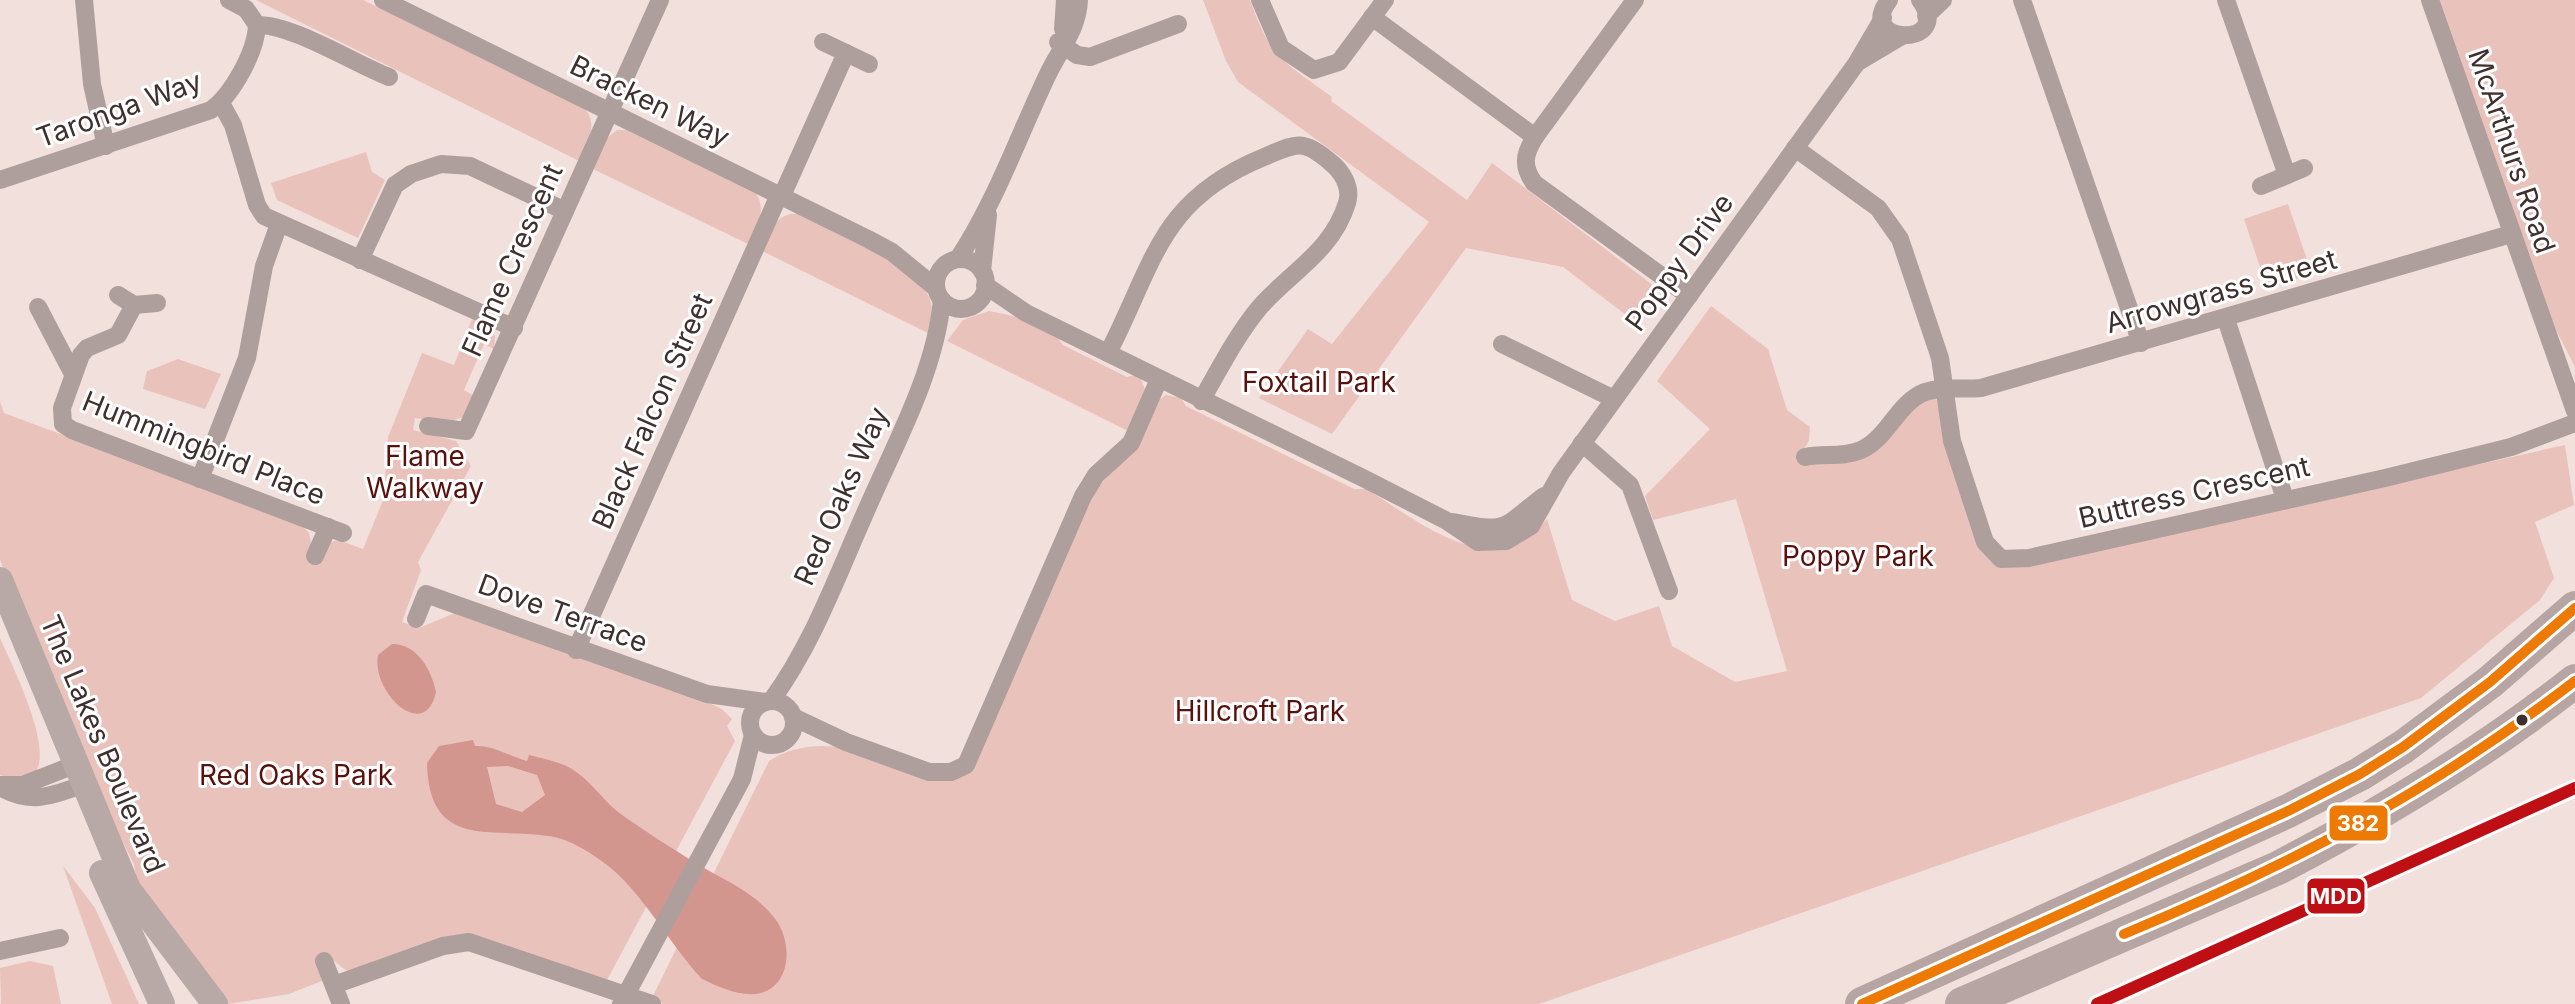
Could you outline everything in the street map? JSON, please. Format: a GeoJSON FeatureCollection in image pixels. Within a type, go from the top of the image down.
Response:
{"type":"FeatureCollection","features":[{"type":"Feature","properties":{"kind":"highway"},"geometry":{"type":"LineString","coordinates":[[1862,1004],[2288,811],[2360,774],[2403,747],[2490,682],[2575,608]]}},
{"type":"Feature","properties":{"kind":"highway"},"geometry":{"type":"LineString","coordinates":[[1962,1004],[2278,868],[2327,843],[2421,789],[2514,729],[2575,681]]}},
{"type":"Feature","properties":{"kind":"street"},"geometry":{"type":"LineString","coordinates":[[84,0],[92,84],[106,146]]}},
{"type":"Feature","properties":{"kind":"street"},"geometry":{"type":"LineString","coordinates":[[229,0],[246,9],[257,25],[280,26],[356,65],[389,77]]}},
{"type":"Feature","properties":{"kind":"street","name":"Bracken Way"},"geometry":{"type":"LineString","coordinates":[[383,0],[892,252],[939,294]]}},
{"type":"Feature","properties":{"kind":"street","name":"Flame Crescent"},"geometry":{"type":"LineString","coordinates":[[428,426],[468,440],[565,211],[660,0]]}},
{"type":"Feature","properties":{"kind":"street"},"geometry":{"type":"LineString","coordinates":[[1063,43],[1065,0]]}},
{"type":"Feature","properties":{"kind":"street"},"geometry":{"type":"LineString","coordinates":[[1026,313],[970,305],[939,294],[938,273],[954,260],[988,212],[1079,0]]}},
{"type":"Feature","properties":{"kind":"street"},"geometry":{"type":"LineString","coordinates":[[1260,0],[1270,30],[1281,48],[1314,70],[1339,62],[1385,0]]}},
{"type":"Feature","properties":{"kind":"street"},"geometry":{"type":"LineString","coordinates":[[1635,0],[1535,137],[1525,156],[1534,183],[1689,296]]}},
{"type":"Feature","properties":{"kind":"street"},"geometry":{"type":"LineString","coordinates":[[1923,8],[1943,0]]}},
{"type":"Feature","properties":{"kind":"street"},"geometry":{"type":"LineString","coordinates":[[2022,0],[2141,343]]}},
{"type":"Feature","properties":{"kind":"street"},"geometry":{"type":"LineString","coordinates":[[2226,0],[2296,171],[2261,186]]}},
{"type":"Feature","properties":{"kind":"street","name":"McArthurs Road"},"geometry":{"type":"LineString","coordinates":[[2430,0],[2575,411]]}},
{"type":"Feature","properties":{"kind":"street"},"geometry":{"type":"LineString","coordinates":[[1884,6],[1888,30],[1900,37]]}},
{"type":"Feature","properties":{"kind":"street","name":"Poppy Drive"},"geometry":{"type":"LineString","coordinates":[[1201,401],[1447,521],[1505,534],[1548,493],[1856,64],[1884,6]]}},
{"type":"Feature","properties":{"kind":"street","name":"Poppy Drive"},"geometry":{"type":"LineString","coordinates":[[1856,64],[1900,37],[1918,33],[1923,8]]}},
{"type":"Feature","properties":{"kind":"street"},"geometry":{"type":"LineString","coordinates":[[1372,17],[1535,137]]}},
{"type":"Feature","properties":{"kind":"street"},"geometry":{"type":"LineString","coordinates":[[1063,43],[1096,46],[1122,43],[1178,24]]}},
{"type":"Feature","properties":{"kind":"street","name":"Taronga Way"},"geometry":{"type":"LineString","coordinates":[[0,180],[216,107],[252,46],[257,25]]}},
{"type":"Feature","properties":{"kind":"street"},"geometry":{"type":"LineString","coordinates":[[823,42],[869,64]]}},
{"type":"Feature","properties":{"kind":"street","name":"Black Falcon Street"},"geometry":{"type":"LineString","coordinates":[[576,650],[846,53]]}},
{"type":"Feature","properties":{"kind":"street"},"geometry":{"type":"LineString","coordinates":[[216,107],[235,140],[257,205],[264,216],[514,328]]}},
{"type":"Feature","properties":{"kind":"street"},"geometry":{"type":"LineString","coordinates":[[954,260],[971,262],[984,278],[1026,313],[1201,401],[1253,316],[1283,283],[1318,254],[1332,235],[1345,209],[1348,189],[1341,174],[1310,147],[1293,145],[1239,168],[1181,209],[1159,244],[1108,353]]}},
{"type":"Feature","properties":{"kind":"street"},"geometry":{"type":"LineString","coordinates":[[1795,148],[1878,208],[1894,226],[1940,358],[1945,389]]}},
{"type":"Feature","properties":{"kind":"street"},"geometry":{"type":"LineString","coordinates":[[360,260],[395,185],[411,174],[441,164],[470,166],[565,211]]}},
{"type":"Feature","properties":{"kind":"street"},"geometry":{"type":"LineString","coordinates":[[970,305],[984,278],[988,212]]}},
{"type":"Feature","properties":{"kind":"street"},"geometry":{"type":"LineString","coordinates":[[200,479],[247,358],[264,266],[279,224]]}},
{"type":"Feature","properties":{"kind":"street","name":"Arrowgrass Street"},"geometry":{"type":"LineString","coordinates":[[1805,457],[1840,455],[1864,448],[1889,429],[1910,400],[1933,390],[1981,388],[2511,234]]}},
{"type":"Feature","properties":{"kind":"street","name":"Bracken Way"},"geometry":{"type":"LineString","coordinates":[[892,252],[954,260]]}},
{"type":"Feature","properties":{"kind":"street","name":"Red Oaks Way"},"geometry":{"type":"LineString","coordinates":[[934,352],[939,294]]}},
{"type":"Feature","properties":{"kind":"street","name":"Hummingbird Place"},"geometry":{"type":"LineString","coordinates":[[157,303],[126,300],[118,335],[87,348],[73,374],[60,416],[66,426],[336,530],[315,556]]}},
{"type":"Feature","properties":{"kind":"street","name":"Red Oaks Way"},"geometry":{"type":"LineString","coordinates":[[768,702],[799,663],[934,352],[970,305]]}},
{"type":"Feature","properties":{"kind":"street","name":"Hummingbird Place"},"geometry":{"type":"LineString","coordinates":[[38,307],[73,374]]}},
{"type":"Feature","properties":{"kind":"street"},"geometry":{"type":"LineString","coordinates":[[2226,319],[2285,499]]}},
{"type":"Feature","properties":{"kind":"street"},"geometry":{"type":"LineString","coordinates":[[1502,344],[1614,399]]}},
{"type":"Feature","properties":{"kind":"street"},"geometry":{"type":"LineString","coordinates":[[624,1000],[742,779],[754,710],[768,702],[846,742],[896,759],[940,768],[966,765],[1083,496],[1096,475],[1131,443],[1159,379]]}},
{"type":"Feature","properties":{"kind":"street","name":"Buttress Crescent"},"geometry":{"type":"LineString","coordinates":[[1945,389],[1948,428],[1983,536],[1989,549],[2001,559],[2029,558],[2511,447],[2575,423]]}},
{"type":"Feature","properties":{"kind":"street"},"geometry":{"type":"LineString","coordinates":[[1582,443],[1630,485],[1667,593]]}},
{"type":"Feature","properties":{"kind":"street","name":"The Lakes Boulevard"},"geometry":{"type":"LineString","coordinates":[[0,580],[71,778],[162,1003]]}},
{"type":"Feature","properties":{"kind":"street","name":"Dove Terrace"},"geometry":{"type":"LineString","coordinates":[[416,619],[426,594],[576,650],[707,694],[768,702]]}},
{"type":"Feature","properties":{"kind":"street","name":"The Lakes Boulevard"},"geometry":{"type":"LineString","coordinates":[[0,621],[71,778],[128,889],[215,1004]]}},
{"type":"Feature","properties":{"kind":"street","name":"Red Oaks Way"},"geometry":{"type":"LineString","coordinates":[[792,714],[799,663]]}},
{"type":"Feature","properties":{"kind":"street","name":"Dove Terrace"},"geometry":{"type":"LineString","coordinates":[[707,694],[751,728]]}},
{"type":"Feature","properties":{"kind":"street"},"geometry":{"type":"LineString","coordinates":[[742,779],[794,730],[792,714]]}},
{"type":"Feature","properties":{"kind":"street"},"geometry":{"type":"LineString","coordinates":[[751,728],[761,743],[846,742]]}},
{"type":"Feature","properties":{"kind":"street"},"geometry":{"type":"LineString","coordinates":[[0,786],[27,799],[71,778]]}},
{"type":"Feature","properties":{"kind":"street"},"geometry":{"type":"LineString","coordinates":[[0,951],[60,938]]}},
{"type":"Feature","properties":{"kind":"street"},"geometry":{"type":"LineString","coordinates":[[334,985],[443,946],[469,942],[624,1000],[652,1004]]}},
{"type":"Feature","properties":{"kind":"street"},"geometry":{"type":"LineString","coordinates":[[324,961],[341,1004]]}},
{"type":"Feature","properties":{"kind":"street"},"geometry":{"type":"LineString","coordinates":[[162,1003],[159,987],[165,973],[187,964]]}},
{"type":"Feature","properties":{"kind":"green space"},"geometry":{"type":"Polygon","coordinates":[[[256,0],[363,0],[584,108],[589,114],[591,127],[579,161],[256,0]]]}},
{"type":"Feature","properties":{"kind":"green space","name":"Foxtail Park"},"geometry":{"type":"Polygon","coordinates":[[[1203,0],[1250,0],[1265,35],[1280,57],[1332,97],[1331,101],[1467,200],[1492,163],[1658,289],[1634,321],[1563,267],[1466,248],[1332,434],[1259,398],[1308,329],[1332,344],[1429,222],[1238,82],[1226,61],[1203,0]]]}},
{"type":"Feature","properties":{"kind":"green space"},"geometry":{"type":"Polygon","coordinates":[[[2436,0],[2575,0],[2575,367],[2549,316],[2436,0]]]}},
{"type":"Feature","properties":{"kind":"green space"},"geometry":{"type":"Polygon","coordinates":[[[617,130],[626,130],[756,194],[761,212],[748,244],[593,169],[606,139],[617,130]]]}},
{"type":"Feature","properties":{"kind":"green space"},"geometry":{"type":"Polygon","coordinates":[[[366,152],[372,172],[385,180],[358,238],[277,200],[271,183],[366,152]]]}},
{"type":"Feature","properties":{"kind":"green space"},"geometry":{"type":"Polygon","coordinates":[[[2288,204],[2312,274],[2267,288],[2244,219],[2288,204]]]}},
{"type":"Feature","properties":{"kind":"green space"},"geometry":{"type":"Polygon","coordinates":[[[800,214],[872,248],[907,271],[929,297],[932,335],[762,251],[779,219],[800,214]]]}},
{"type":"Feature","properties":{"kind":"green space","name":"Hillcroft Park"},"geometry":{"type":"Polygon","coordinates":[[[1711,306],[1768,349],[1787,410],[1810,427],[1809,441],[1803,450],[1829,462],[1932,397],[1937,400],[1943,435],[1979,547],[1997,565],[2023,566],[2565,445],[2574,505],[2535,522],[2554,578],[2540,600],[2421,698],[1539,1004],[664,1004],[651,1000],[769,761],[790,751],[813,746],[837,747],[861,750],[954,779],[1090,495],[1136,448],[1157,401],[1166,395],[1181,398],[1186,406],[1354,489],[1366,489],[1433,531],[1457,542],[1481,548],[1504,547],[1526,538],[1547,519],[1572,600],[1615,621],[1659,606],[1672,646],[1735,682],[1787,671],[1736,499],[1653,520],[1645,496],[1710,429],[1657,381],[1711,306]]]}},
{"type":"Feature","properties":{"kind":"green space"},"geometry":{"type":"Polygon","coordinates":[[[989,311],[1040,326],[1063,345],[1127,377],[1134,375],[1141,379],[1146,392],[1130,432],[947,341],[963,320],[989,311]]]}},
{"type":"Feature","properties":{"kind":"green space","name":"Red Oaks Park"},"geometry":{"type":"Polygon","coordinates":[[[472,319],[491,329],[495,336],[494,349],[484,344],[464,390],[474,396],[463,417],[446,423],[415,418],[413,430],[456,441],[471,466],[418,562],[421,570],[402,622],[419,628],[455,613],[700,699],[722,709],[732,719],[727,726],[735,741],[606,982],[490,940],[347,971],[330,958],[324,980],[289,994],[228,1004],[137,882],[134,864],[69,736],[0,560],[0,402],[4,413],[299,523],[309,533],[312,546],[339,540],[363,549],[384,498],[388,437],[422,353],[454,365],[472,319]]]}},
{"type":"Feature","properties":{"kind":"green space"},"geometry":{"type":"Polygon","coordinates":[[[178,359],[221,374],[205,409],[143,389],[147,371],[178,359]]]}},
{"type":"Feature","properties":{"kind":"green space"},"geometry":{"type":"Polygon","coordinates":[[[0,638],[36,727],[40,751],[37,769],[25,779],[0,775],[0,638]]]}},
{"type":"Feature","properties":{"kind":"green space"},"geometry":{"type":"Polygon","coordinates":[[[63,866],[95,908],[139,1004],[112,1004],[63,866]]]}},
{"type":"Feature","properties":{"kind":"green space"},"geometry":{"type":"Polygon","coordinates":[[[30,961],[53,966],[61,1004],[1,1004],[0,968],[30,961]]]}},
{"type":"Feature","properties":{"kind":"shaded area"},"geometry":{"type":"Polygon","coordinates":[[[392,644],[416,653],[431,675],[436,692],[430,707],[421,713],[411,713],[400,707],[383,684],[378,670],[378,655],[392,644]]]}},
{"type":"Feature","properties":{"kind":"shaded area"},"geometry":{"type":"Polygon","coordinates":[[[473,740],[475,746],[495,749],[527,761],[529,755],[541,758],[575,771],[625,817],[740,888],[768,910],[785,939],[786,961],[779,981],[761,993],[746,994],[702,979],[617,873],[577,846],[555,837],[485,832],[466,829],[451,822],[439,810],[430,791],[427,763],[439,746],[473,740]],[[508,766],[487,767],[496,804],[522,812],[545,795],[537,775],[508,766]]]}},
{"type":"Feature","properties":{"kind":"transit line","name":"382"},"geometry":{"type":"LineString","coordinates":[[1862,1004],[2288,811],[2360,774],[2403,747],[2490,682],[2575,608]]}},
{"type":"Feature","properties":{"kind":"transit line","name":"382"},"geometry":{"type":"LineString","coordinates":[[2124,934],[2245,881],[2358,823],[2467,758],[2575,681]]}},
{"type":"Feature","properties":{"kind":"transit line","name":"MDD"},"geometry":{"type":"LineString","coordinates":[[2097,1004],[2575,788]]}},
{"type":"Feature","properties":{"kind":"park label","name":"Flame Walkway"},"geometry":{"type":"Point","coordinates":[425,472]}},
{"type":"Feature","properties":{"kind":"park label","name":"Poppy Park"},"geometry":{"type":"Point","coordinates":[1858,556]}}]}
